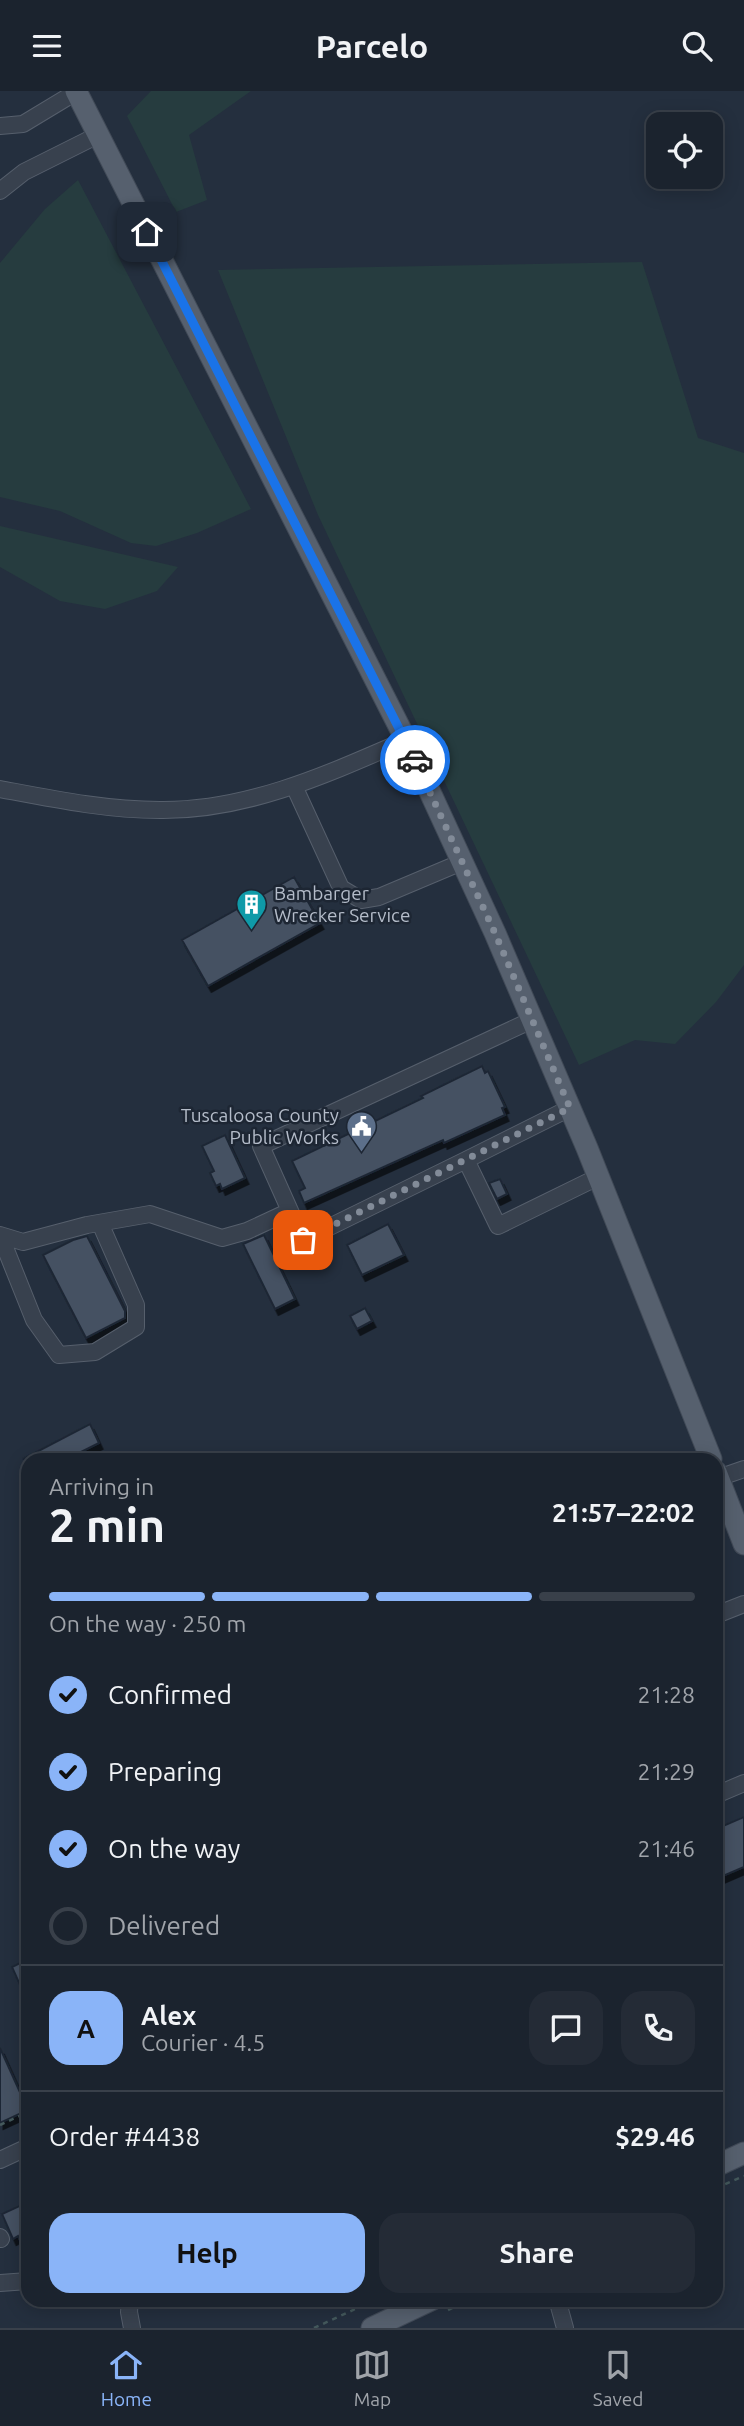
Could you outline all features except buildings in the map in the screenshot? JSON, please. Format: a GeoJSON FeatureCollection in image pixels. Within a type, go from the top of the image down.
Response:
{"type":"FeatureCollection","features":[{"type":"Feature","properties":{"kind":"main road"},"geometry":{"type":"LineString","coordinates":[[76,91],[406,740],[570,1108],[708,1453]]}},
{"type":"Feature","properties":{"kind":"main road"},"geometry":{"type":"LineString","coordinates":[[723,1490],[744,1544]]}},
{"type":"Feature","properties":{"kind":"main road"},"geometry":{"type":"LineString","coordinates":[[723,2163],[744,2153]]}},
{"type":"Feature","properties":{"kind":"main road"},"geometry":{"type":"LineString","coordinates":[[372,2328],[416,2307]]}},
{"type":"Feature","properties":{"kind":"street"},"geometry":{"type":"LineString","coordinates":[[0,127],[23,124],[76,91]]}},
{"type":"Feature","properties":{"kind":"street"},"geometry":{"type":"LineString","coordinates":[[0,191],[24,172],[98,135]]}},
{"type":"Feature","properties":{"kind":"street"},"geometry":{"type":"LineString","coordinates":[[0,789],[101,806],[159,810],[218,805],[294,786],[406,740]]}},
{"type":"Feature","properties":{"kind":"street"},"geometry":{"type":"LineString","coordinates":[[294,786],[341,888],[361,900],[379,897],[462,862]]}},
{"type":"Feature","properties":{"kind":"street"},"geometry":{"type":"LineString","coordinates":[[532,1020],[261,1146],[303,1240],[570,1108]]}},
{"type":"Feature","properties":{"kind":"street"},"geometry":{"type":"LineString","coordinates":[[466,1160],[498,1226],[598,1177]]}},
{"type":"Feature","properties":{"kind":"street"},"geometry":{"type":"LineString","coordinates":[[100,1223],[136,1305],[136,1327],[95,1352],[59,1355],[34,1320],[0,1235],[23,1242],[100,1223],[150,1214],[222,1238],[247,1231],[290,1211]]}},
{"type":"Feature","properties":{"kind":"street"},"geometry":{"type":"LineString","coordinates":[[723,1470],[744,1469]]}},
{"type":"Feature","properties":{"kind":"street"},"geometry":{"type":"LineString","coordinates":[[723,1612],[744,1604]]}},
{"type":"Feature","properties":{"kind":"street"},"geometry":{"type":"LineString","coordinates":[[723,1792],[744,1783]]}},
{"type":"Feature","properties":{"kind":"street"},"geometry":{"type":"LineString","coordinates":[[0,2160],[21,2150]]}},
{"type":"Feature","properties":{"kind":"street"},"geometry":{"type":"LineString","coordinates":[[0,2283],[21,2282]]}},
{"type":"Feature","properties":{"kind":"street"},"geometry":{"type":"LineString","coordinates":[[129,2307],[132,2328]]}},
{"type":"Feature","properties":{"kind":"street"},"geometry":{"type":"LineString","coordinates":[[558,2307],[565,2328]]}},
{"type":"Feature","properties":{"kind":"path"},"geometry":{"type":"LineString","coordinates":[[0,2125],[21,2115]]}},
{"type":"Feature","properties":{"kind":"path"},"geometry":{"type":"LineString","coordinates":[[723,2185],[744,2176]]}},
{"type":"Feature","properties":{"kind":"path"},"geometry":{"type":"LineString","coordinates":[[314,2328],[360,2307]]}},
{"type":"Feature","properties":{"kind":"green space"},"geometry":{"type":"Polygon","coordinates":[[[151,91],[251,91],[189,135],[207,200],[176,212],[127,116],[151,91]]]}},
{"type":"Feature","properties":{"kind":"green space"},"geometry":{"type":"Polygon","coordinates":[[[78,180],[251,509],[197,533],[156,546],[131,543],[60,511],[0,497],[0,263],[45,209],[78,180]]]}},
{"type":"Feature","properties":{"kind":"green space"},"geometry":{"type":"Polygon","coordinates":[[[642,262],[698,438],[744,453],[744,965],[716,1002],[675,1044],[635,1040],[579,1065],[318,515],[218,270],[642,262]]]}},
{"type":"Feature","properties":{"kind":"green space"},"geometry":{"type":"Polygon","coordinates":[[[0,526],[178,567],[157,591],[105,609],[60,601],[0,567],[0,526]]]}},
{"type":"Feature","properties":{"kind":"way so far"},"geometry":{"type":"LineString","coordinates":[[303,1240],[570,1108],[495,933],[415,760]]}},
{"type":"Feature","properties":{"kind":"place","name":"Bambarger Wrecker Service"},"geometry":{"type":"Point","coordinates":[251,931]}},
{"type":"Feature","properties":{"kind":"place","name":"Tuscaloosa County Public Works"},"geometry":{"type":"Point","coordinates":[362,1153]}},
{"type":"Feature","properties":{"kind":"route"},"geometry":{"type":"LineString","coordinates":[[147,232],[415,760]]}}]}
